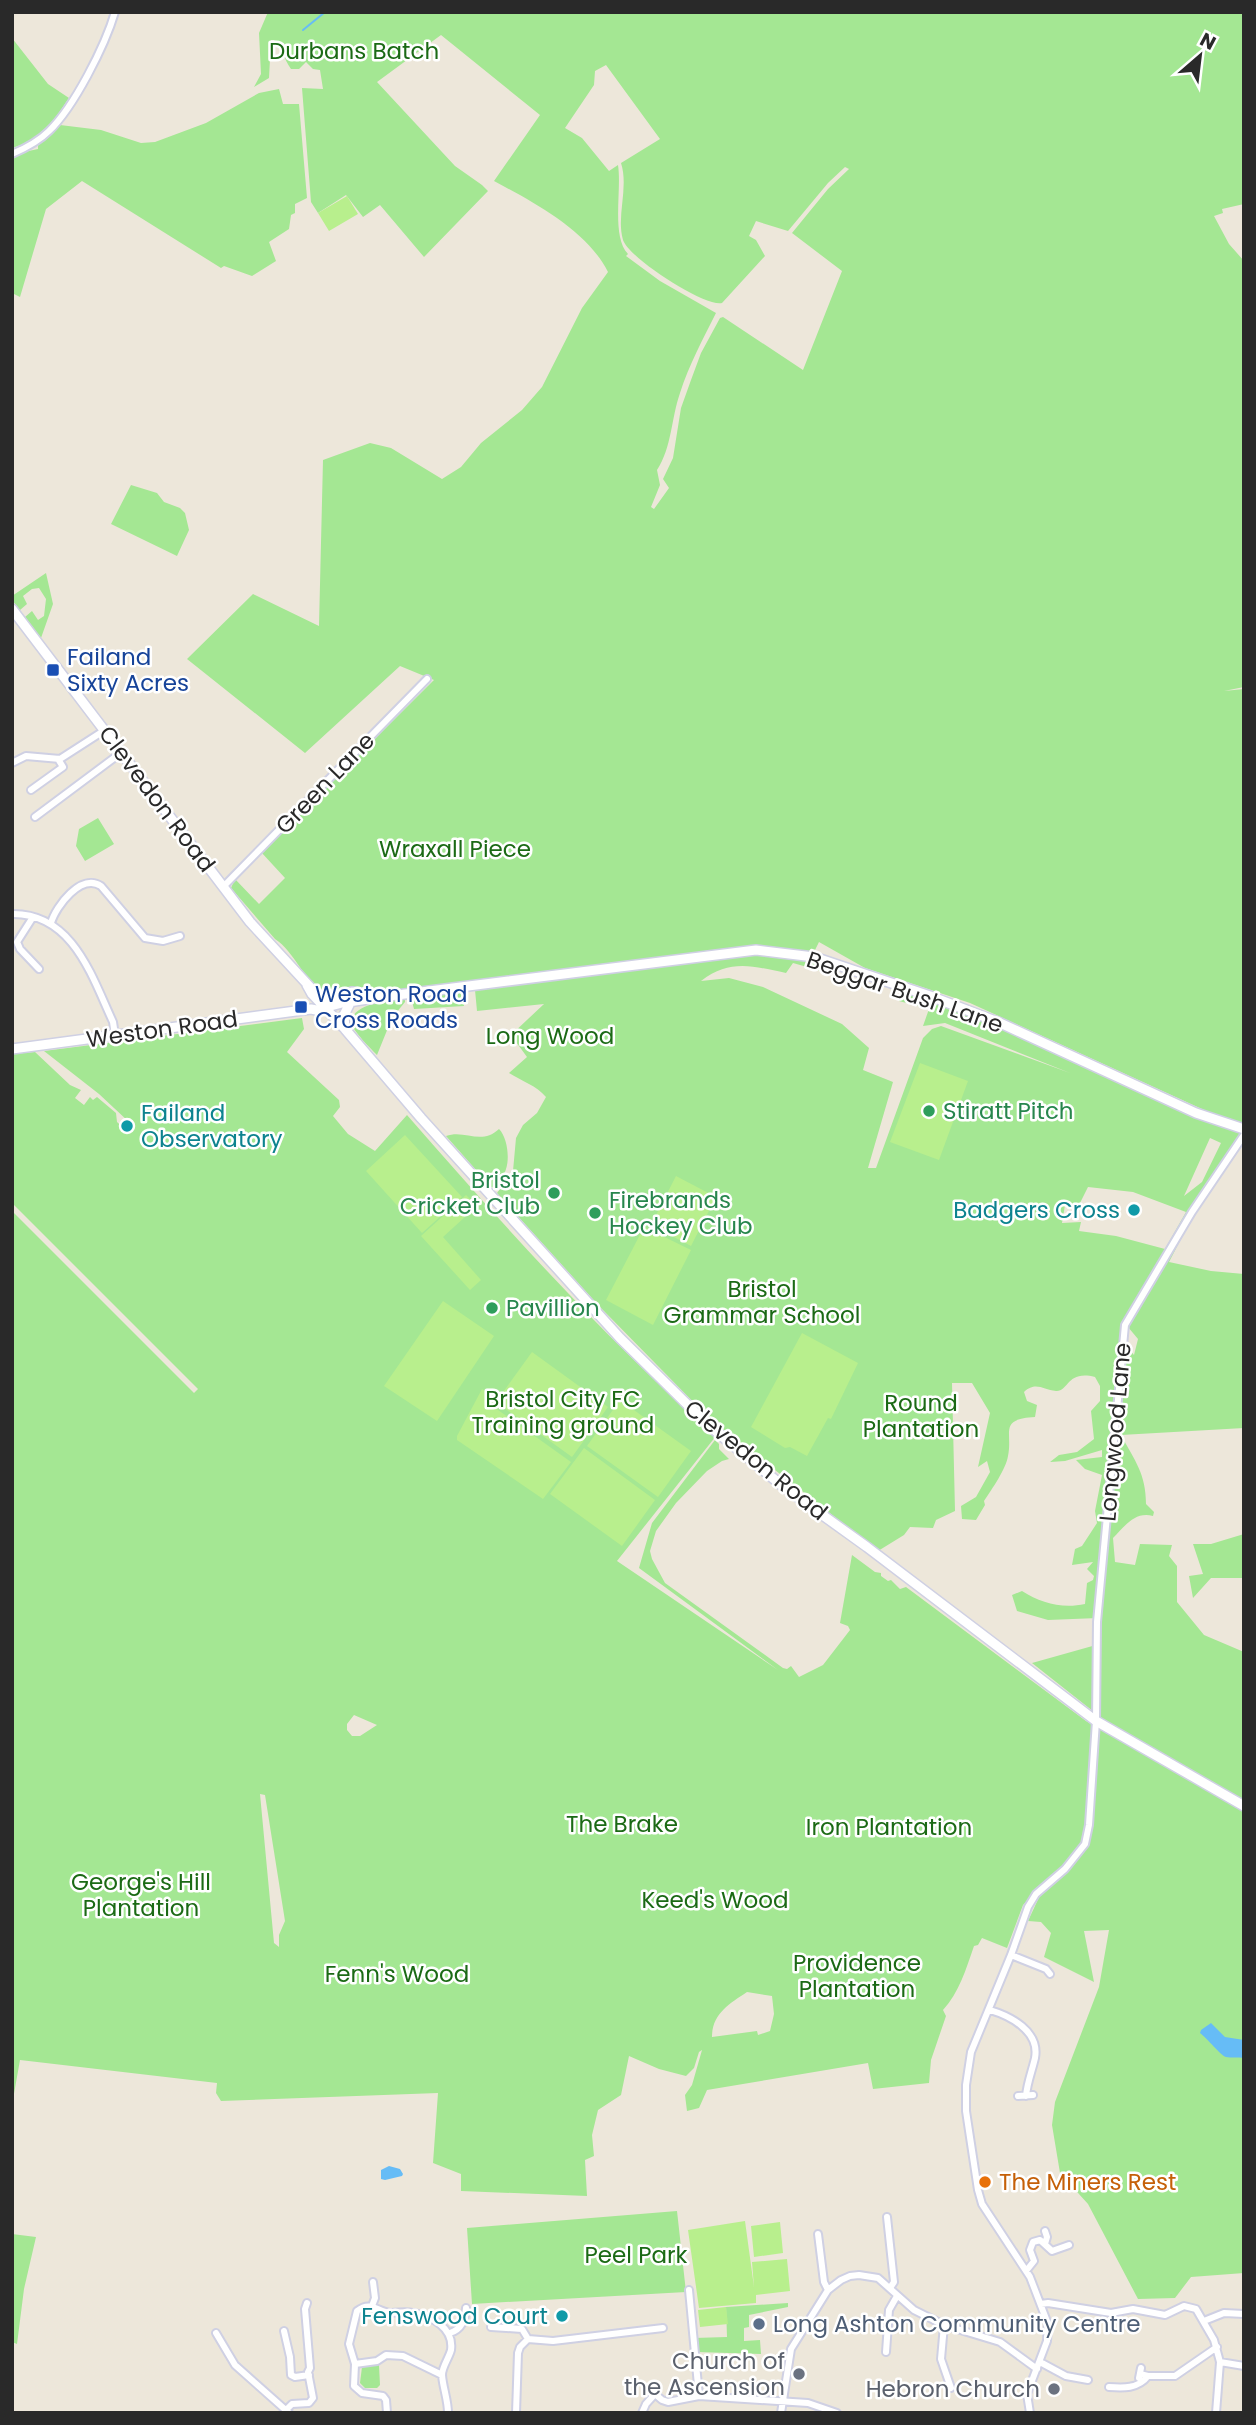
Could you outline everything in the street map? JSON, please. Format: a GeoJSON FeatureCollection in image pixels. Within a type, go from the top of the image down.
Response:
{"type":"FeatureCollection","features":[{"type":"Feature","properties":{"kind":"main road","name":"Clevedon Road"},"geometry":{"type":"LineString","coordinates":[[12,609],[254,927],[430,1128],[620,1338],[707,1424],[785,1488],[1096,1721],[1244,1806]]}},
{"type":"Feature","properties":{"kind":"main road","name":"Beggar Bush Lane"},"geometry":{"type":"LineString","coordinates":[[324,1005],[757,950],[814,957],[998,1022],[1196,1113],[1244,1129]]}},
{"type":"Feature","properties":{"kind":"main road","name":"Beggar Bush Lane"},"geometry":{"type":"LineString","coordinates":[[324,1005],[352,992],[381,997]]}},
{"type":"Feature","properties":{"kind":"main road"},"geometry":{"type":"LineString","coordinates":[[345,1029],[344,1015],[351,1001]]}},
{"type":"Feature","properties":{"kind":"main road","name":"Weston Road"},"geometry":{"type":"LineString","coordinates":[[12,1049],[311,1009],[324,1005]]}},
{"type":"Feature","properties":{"kind":"street"},"geometry":{"type":"LineString","coordinates":[[12,154],[39,140],[58,122],[97,56],[115,12]]}},
{"type":"Feature","properties":{"kind":"street","name":"Green Lane"},"geometry":{"type":"LineString","coordinates":[[223,887],[427,679]]}},
{"type":"Feature","properties":{"kind":"street"},"geometry":{"type":"LineString","coordinates":[[12,763],[26,756],[58,759],[105,730]]}},
{"type":"Feature","properties":{"kind":"street"},"geometry":{"type":"LineString","coordinates":[[35,817],[122,752]]}},
{"type":"Feature","properties":{"kind":"street"},"geometry":{"type":"LineString","coordinates":[[31,790],[63,767],[58,759]]}},
{"type":"Feature","properties":{"kind":"street"},"geometry":{"type":"LineString","coordinates":[[51,923],[56,910],[74,891],[93,882],[101,886],[145,938],[156,941],[175,939]]}},
{"type":"Feature","properties":{"kind":"street"},"geometry":{"type":"LineString","coordinates":[[12,914],[51,923],[69,940],[84,960],[113,1022],[116,1035]]}},
{"type":"Feature","properties":{"kind":"street"},"geometry":{"type":"LineString","coordinates":[[33,917],[18,942],[27,961],[39,969]]}},
{"type":"Feature","properties":{"kind":"street","name":"Longwood Lane"},"geometry":{"type":"LineString","coordinates":[[1030,2413],[1027,2394],[1048,2332],[1046,2317],[1026,2272],[982,2204],[965,2111],[969,2060],[1032,1901],[1066,1869],[1085,1844],[1089,1825],[1096,1721],[1097,1622],[1125,1325],[1192,1212],[1244,1135]]}},
{"type":"Feature","properties":{"kind":"street"},"geometry":{"type":"LineString","coordinates":[[1012,1955],[1046,1969],[1050,1974]]}},
{"type":"Feature","properties":{"kind":"street"},"geometry":{"type":"LineString","coordinates":[[989,2010],[1014,2019],[1033,2044],[1035,2057],[1026,2096]]}},
{"type":"Feature","properties":{"kind":"street"},"geometry":{"type":"LineString","coordinates":[[887,2217],[891,2226],[894,2282],[890,2288]]}},
{"type":"Feature","properties":{"kind":"street"},"geometry":{"type":"LineString","coordinates":[[1045,2231],[1045,2244]]}},
{"type":"Feature","properties":{"kind":"street"},"geometry":{"type":"LineString","coordinates":[[818,2234],[824,2282],[828,2290]]}},
{"type":"Feature","properties":{"kind":"street"},"geometry":{"type":"LineString","coordinates":[[1026,2272],[1034,2261],[1031,2244],[1038,2240],[1052,2251],[1059,2245],[1069,2245]]}},
{"type":"Feature","properties":{"kind":"street"},"geometry":{"type":"LineString","coordinates":[[781,2413],[791,2349],[828,2290],[841,2280],[859,2275],[878,2278],[914,2310],[944,2325],[1000,2342],[1038,2366],[1088,2380]]}},
{"type":"Feature","properties":{"kind":"street"},"geometry":{"type":"LineString","coordinates":[[372,2306],[375,2298],[373,2282]]}},
{"type":"Feature","properties":{"kind":"street"},"geometry":{"type":"LineString","coordinates":[[689,2290],[699,2396]]}},
{"type":"Feature","properties":{"kind":"street"},"geometry":{"type":"LineString","coordinates":[[886,2352],[890,2310],[897,2297]]}},
{"type":"Feature","properties":{"kind":"street"},"geometry":{"type":"LineString","coordinates":[[216,2333],[235,2365],[288,2411],[292,2404],[309,2403],[313,2399],[309,2375],[305,2309],[307,2303]]}},
{"type":"Feature","properties":{"kind":"street"},"geometry":{"type":"LineString","coordinates":[[1041,2304],[1104,2312],[1129,2309],[1166,2315],[1189,2306],[1196,2309],[1217,2347],[1220,2362],[1216,2413]]}},
{"type":"Feature","properties":{"kind":"street"},"geometry":{"type":"LineString","coordinates":[[387,2413],[383,2396],[357,2390],[354,2381],[355,2364],[349,2344],[354,2315],[361,2307],[372,2306],[385,2312],[419,2314],[444,2326],[450,2333],[450,2352],[442,2375],[448,2413]]}},
{"type":"Feature","properties":{"kind":"street"},"geometry":{"type":"LineString","coordinates":[[450,2333],[462,2324],[466,2308]]}},
{"type":"Feature","properties":{"kind":"street"},"geometry":{"type":"LineString","coordinates":[[1204,2321],[1224,2313],[1244,2314]]}},
{"type":"Feature","properties":{"kind":"street"},"geometry":{"type":"LineString","coordinates":[[522,2329],[525,2320]]}},
{"type":"Feature","properties":{"kind":"street"},"geometry":{"type":"LineString","coordinates":[[496,2324],[522,2329],[528,2339]]}},
{"type":"Feature","properties":{"kind":"street"},"geometry":{"type":"LineString","coordinates":[[944,2325],[940,2352],[951,2382]]}},
{"type":"Feature","properties":{"kind":"street"},"geometry":{"type":"LineString","coordinates":[[516,2413],[518,2353],[528,2339],[553,2341],[663,2328]]}},
{"type":"Feature","properties":{"kind":"street"},"geometry":{"type":"LineString","coordinates":[[284,2331],[291,2375],[309,2375]]}},
{"type":"Feature","properties":{"kind":"street"},"geometry":{"type":"LineString","coordinates":[[1108,2387],[1117,2390],[1140,2384],[1142,2374],[1175,2376],[1217,2347]]}},
{"type":"Feature","properties":{"kind":"street"},"geometry":{"type":"LineString","coordinates":[[355,2364],[377,2361],[386,2355],[403,2356],[442,2375]]}},
{"type":"Feature","properties":{"kind":"street"},"geometry":{"type":"LineString","coordinates":[[1220,2362],[1244,2366]]}},
{"type":"Feature","properties":{"kind":"street"},"geometry":{"type":"LineString","coordinates":[[642,2413],[646,2404],[658,2392],[662,2400],[668,2402],[699,2396],[808,2403],[837,2413]]}},
{"type":"Feature","properties":{"kind":"green space"},"geometry":{"type":"Polygon","coordinates":[[[268,12],[1244,12],[1244,204],[1222,209],[1223,213],[1214,216],[1229,244],[1244,261],[1244,687],[1224,691],[1244,689],[1244,1125],[1226,1120],[970,1003],[865,968],[819,942],[814,952],[754,945],[379,992],[352,988],[327,992],[311,981],[282,944],[231,888],[235,879],[259,904],[285,878],[261,852],[434,680],[400,666],[305,753],[187,659],[253,594],[319,626],[323,460],[370,443],[391,448],[442,479],[461,467],[481,443],[522,410],[542,387],[582,308],[608,272],[599,257],[573,230],[542,208],[494,181],[540,115],[441,35],[377,82],[455,166],[488,191],[424,257],[380,205],[363,217],[346,195],[318,213],[311,202],[302,88],[323,89],[320,70],[313,69],[306,62],[299,69],[291,69],[277,43],[271,40],[269,78],[254,87],[261,74],[259,33],[268,12]],[[606,65],[595,71],[594,85],[565,128],[582,138],[609,171],[618,165],[618,225],[623,246],[628,254],[626,256],[660,281],[716,313],[680,393],[666,452],[657,470],[660,485],[651,507],[654,509],[669,488],[663,479],[673,458],[681,408],[701,353],[720,318],[723,317],[803,370],[842,271],[792,233],[828,189],[849,169],[845,167],[828,183],[788,231],[756,221],[749,236],[756,240],[765,256],[722,303],[713,302],[684,290],[652,269],[628,248],[623,240],[621,221],[624,182],[621,163],[660,139],[606,65]]]}},
{"type":"Feature","properties":{"kind":"green space"},"geometry":{"type":"Polygon","coordinates":[[[12,38],[48,84],[69,98],[39,135],[12,148],[12,38]]]}},
{"type":"Feature","properties":{"kind":"green space"},"geometry":{"type":"Polygon","coordinates":[[[279,89],[283,104],[299,104],[307,198],[295,204],[295,213],[291,215],[289,229],[269,242],[276,261],[252,276],[224,266],[221,268],[82,181],[46,209],[20,297],[12,293],[12,158],[38,149],[38,144],[60,125],[101,130],[141,143],[155,142],[206,123],[259,93],[279,89]]]}},
{"type":"Feature","properties":{"kind":"green space"},"geometry":{"type":"Polygon","coordinates":[[[347,196],[358,214],[329,231],[318,213],[347,196]]]}},
{"type":"Feature","properties":{"kind":"green space"},"geometry":{"type":"Polygon","coordinates":[[[131,485],[157,493],[164,502],[180,508],[185,513],[189,530],[177,556],[111,524],[131,485]]]}},
{"type":"Feature","properties":{"kind":"green space"},"geometry":{"type":"Polygon","coordinates":[[[46,573],[53,604],[41,638],[25,617],[32,611],[38,620],[44,616],[46,599],[39,588],[32,589],[23,596],[27,604],[20,610],[12,596],[46,573]]]}},
{"type":"Feature","properties":{"kind":"green space"},"geometry":{"type":"Polygon","coordinates":[[[98,818],[114,844],[85,861],[76,846],[79,829],[98,818]]]}},
{"type":"Feature","properties":{"kind":"green space"},"geometry":{"type":"Polygon","coordinates":[[[757,954],[831,967],[828,973],[793,963],[786,973],[752,967],[732,967],[722,969],[701,981],[729,978],[763,987],[842,1024],[869,1048],[863,1070],[893,1082],[868,1168],[876,1168],[923,1038],[932,1029],[941,1026],[1070,1073],[945,1023],[923,1026],[929,1009],[899,1001],[902,990],[980,1016],[1139,1092],[1244,1134],[1198,1206],[1169,1262],[1211,1271],[1244,1274],[1244,1428],[1121,1435],[1142,1476],[1146,1504],[1154,1512],[1153,1516],[1141,1516],[1131,1521],[1113,1538],[1115,1562],[1135,1565],[1140,1544],[1172,1545],[1169,1556],[1177,1566],[1177,1602],[1204,1635],[1244,1652],[1244,2273],[1191,2277],[1175,2298],[1138,2299],[1088,2204],[1060,2173],[1052,2125],[1055,2102],[1099,1987],[1109,1930],[1084,1931],[1094,1982],[1044,1957],[1051,1933],[1041,1922],[1028,1921],[1041,1893],[1039,1889],[1023,1905],[1007,1948],[982,1938],[978,1945],[974,1946],[958,1988],[943,2010],[946,2016],[931,2060],[929,2083],[873,2089],[868,2063],[707,2090],[699,2108],[687,2111],[685,2095],[692,2085],[702,2050],[694,2068],[686,2076],[659,2069],[629,2056],[621,2095],[598,2110],[592,2135],[594,2156],[585,2160],[587,2196],[461,2191],[461,2174],[433,2163],[438,2093],[221,2101],[216,2093],[217,2083],[20,2060],[12,2105],[12,1211],[194,1393],[198,1389],[12,1203],[12,1054],[35,1052],[70,1085],[81,1090],[75,1098],[84,1105],[90,1097],[93,1100],[97,1097],[116,1113],[117,1122],[127,1131],[133,1127],[129,1122],[99,1094],[44,1051],[302,1018],[304,1029],[287,1052],[339,1100],[340,1107],[333,1116],[348,1134],[375,1151],[407,1115],[518,1240],[595,1321],[716,1436],[617,1561],[778,1670],[639,1568],[652,1523],[715,1440],[719,1449],[729,1459],[707,1471],[676,1503],[656,1531],[650,1551],[665,1583],[783,1668],[791,1666],[799,1677],[823,1665],[850,1630],[848,1626],[840,1623],[852,1555],[875,1572],[881,1573],[888,1581],[891,1580],[900,1589],[906,1587],[1086,1721],[1107,1733],[1108,1723],[1032,1663],[1096,1645],[1098,1618],[1048,1620],[1017,1611],[1012,1595],[1022,1591],[1052,1604],[1085,1604],[1087,1583],[1093,1580],[1094,1576],[1087,1569],[1093,1562],[1072,1565],[1075,1549],[1082,1546],[1097,1523],[1095,1511],[1102,1475],[1085,1469],[1076,1460],[1102,1457],[1102,1450],[1065,1461],[1050,1462],[1059,1455],[1077,1452],[1094,1439],[1091,1411],[1100,1401],[1100,1386],[1095,1377],[1078,1376],[1056,1391],[1032,1387],[1024,1392],[1027,1401],[1037,1405],[1035,1417],[1023,1418],[1012,1424],[1007,1461],[976,1520],[962,1519],[961,1506],[976,1497],[990,1472],[987,1461],[978,1467],[990,1413],[972,1383],[952,1383],[955,1511],[936,1520],[933,1528],[910,1527],[904,1535],[878,1551],[710,1419],[600,1307],[497,1193],[513,1171],[516,1138],[523,1125],[537,1113],[546,1097],[509,1073],[527,1057],[511,1035],[544,1004],[477,1011],[475,990],[757,954]],[[1210,1138],[1184,1196],[1202,1182],[1221,1143],[1210,1138]],[[1088,1187],[1080,1203],[1086,1205],[1065,1205],[1062,1223],[1081,1222],[1079,1231],[1116,1236],[1165,1249],[1186,1212],[1133,1192],[1088,1187]],[[1123,1321],[1120,1338],[1134,1355],[1138,1339],[1123,1321]],[[354,1715],[347,1724],[347,1730],[352,1736],[360,1736],[377,1725],[354,1715]],[[260,1794],[274,1943],[279,1947],[279,1935],[285,1921],[265,1795],[260,1794]],[[747,1992],[718,2016],[712,2037],[757,2031],[758,2035],[770,2031],[774,2014],[772,1996],[747,1992]]]}},
{"type":"Feature","properties":{"kind":"green space"},"geometry":{"type":"Polygon","coordinates":[[[462,992],[464,1006],[414,1009],[411,998],[462,992]]]}},
{"type":"Feature","properties":{"kind":"green space"},"geometry":{"type":"Polygon","coordinates":[[[405,998],[405,1002],[392,1018],[377,1055],[355,1031],[353,1017],[372,1004],[405,998]]]}},
{"type":"Feature","properties":{"kind":"green space","name":"Stiratt Pitch"},"geometry":{"type":"Polygon","coordinates":[[[920,1063],[968,1081],[939,1160],[890,1142],[920,1063]]]}},
{"type":"Feature","properties":{"kind":"green space"},"geometry":{"type":"Polygon","coordinates":[[[499,1129],[506,1142],[507,1164],[504,1174],[492,1188],[446,1136],[460,1134],[479,1137],[499,1129]]]}},
{"type":"Feature","properties":{"kind":"green space"},"geometry":{"type":"Polygon","coordinates":[[[405,1135],[462,1197],[422,1233],[366,1171],[405,1135]]]}},
{"type":"Feature","properties":{"kind":"green space"},"geometry":{"type":"Polygon","coordinates":[[[676,1176],[716,1197],[691,1246],[651,1225],[676,1176]]]}},
{"type":"Feature","properties":{"kind":"green space"},"geometry":{"type":"Polygon","coordinates":[[[466,1195],[477,1206],[443,1237],[481,1280],[470,1290],[421,1236],[466,1195]]]}},
{"type":"Feature","properties":{"kind":"green space"},"geometry":{"type":"Polygon","coordinates":[[[644,1227],[691,1250],[653,1325],[606,1300],[644,1227]]]}},
{"type":"Feature","properties":{"kind":"green space"},"geometry":{"type":"Polygon","coordinates":[[[443,1301],[494,1336],[437,1421],[384,1386],[443,1301]]]}},
{"type":"Feature","properties":{"kind":"green space"},"geometry":{"type":"Polygon","coordinates":[[[802,1333],[858,1363],[831,1419],[828,1418],[807,1456],[790,1447],[785,1448],[751,1427],[802,1333]]]}},
{"type":"Feature","properties":{"kind":"green space","name":"Bristol City FC Training ground"},"geometry":{"type":"Polygon","coordinates":[[[532,1352],[608,1407],[572,1457],[496,1402],[532,1352]]]}},
{"type":"Feature","properties":{"kind":"green space"},"geometry":{"type":"Polygon","coordinates":[[[482,1389],[495,1398],[491,1405],[571,1462],[543,1499],[457,1440],[482,1389]]]}},
{"type":"Feature","properties":{"kind":"green space"},"geometry":{"type":"Polygon","coordinates":[[[620,1400],[691,1451],[658,1497],[587,1446],[620,1400]]]}},
{"type":"Feature","properties":{"kind":"green space"},"geometry":{"type":"Polygon","coordinates":[[[584,1448],[655,1500],[622,1546],[550,1494],[584,1448]]]}},
{"type":"Feature","properties":{"kind":"green space"},"geometry":{"type":"Polygon","coordinates":[[[1244,1534],[1244,1578],[1211,1578],[1193,1598],[1189,1576],[1203,1574],[1193,1544],[1211,1544],[1244,1534]]]}},
{"type":"Feature","properties":{"kind":"green space","name":"Peel Park"},"geometry":{"type":"Polygon","coordinates":[[[677,2211],[686,2292],[472,2304],[467,2228],[677,2211]]]}},
{"type":"Feature","properties":{"kind":"green space"},"geometry":{"type":"Polygon","coordinates":[[[745,2221],[754,2287],[752,2262],[787,2259],[790,2291],[756,2295],[756,2303],[699,2308],[688,2230],[745,2221]]]}},
{"type":"Feature","properties":{"kind":"green space"},"geometry":{"type":"Polygon","coordinates":[[[780,2222],[783,2253],[754,2257],[751,2226],[780,2222]]]}},
{"type":"Feature","properties":{"kind":"green space"},"geometry":{"type":"Polygon","coordinates":[[[12,2234],[36,2237],[24,2289],[17,2344],[12,2342],[12,2234]]]}},
{"type":"Feature","properties":{"kind":"green space"},"geometry":{"type":"Polygon","coordinates":[[[788,2303],[788,2307],[749,2315],[749,2327],[744,2328],[744,2341],[760,2340],[761,2354],[697,2352],[694,2338],[727,2337],[726,2307],[788,2303]]]}},
{"type":"Feature","properties":{"kind":"green space"},"geometry":{"type":"Polygon","coordinates":[[[726,2307],[728,2324],[700,2327],[698,2310],[726,2307]]]}},
{"type":"Feature","properties":{"kind":"green space"},"geometry":{"type":"Polygon","coordinates":[[[379,2365],[380,2385],[377,2388],[365,2388],[360,2383],[362,2367],[379,2365]]]}},
{"type":"Feature","properties":{"kind":"water"},"geometry":{"type":"Polygon","coordinates":[[[1211,2023],[1225,2037],[1244,2040],[1244,2058],[1223,2056],[1200,2033],[1211,2023]]]}},
{"type":"Feature","properties":{"kind":"water"},"geometry":{"type":"Polygon","coordinates":[[[389,2166],[400,2169],[402,2176],[381,2179],[381,2170],[389,2166]]]}},
{"type":"Feature","properties":{"kind":"waterway"},"geometry":{"type":"LineString","coordinates":[[303,30],[325,12]]}},
{"type":"Feature","properties":{"kind":"place","name":"Failand Sixty Acres"},"geometry":{"type":"Point","coordinates":[53,670]}},
{"type":"Feature","properties":{"kind":"place","name":"Weston Road Cross Roads"},"geometry":{"type":"Point","coordinates":[301,1007]}},
{"type":"Feature","properties":{"kind":"place","name":"Stiratt Pitch"},"geometry":{"type":"Point","coordinates":[929,1111]}},
{"type":"Feature","properties":{"kind":"place","name":"Failand Observatory"},"geometry":{"type":"Point","coordinates":[127,1126]}},
{"type":"Feature","properties":{"kind":"place","name":"Bristol Cricket Club"},"geometry":{"type":"Point","coordinates":[554,1193]}},
{"type":"Feature","properties":{"kind":"place","name":"Badgers Cross"},"geometry":{"type":"Point","coordinates":[1134,1210]}},
{"type":"Feature","properties":{"kind":"place","name":"Firebrands Hockey Club"},"geometry":{"type":"Point","coordinates":[595,1213]}},
{"type":"Feature","properties":{"kind":"place","name":"Pavillion"},"geometry":{"type":"Point","coordinates":[492,1308]}},
{"type":"Feature","properties":{"kind":"place","name":"The Miners Rest"},"geometry":{"type":"Point","coordinates":[985,2182]}},
{"type":"Feature","properties":{"kind":"place","name":"Fenswood Court"},"geometry":{"type":"Point","coordinates":[562,2316]}},
{"type":"Feature","properties":{"kind":"place","name":"Long Ashton Community Centre"},"geometry":{"type":"Point","coordinates":[759,2324]}},
{"type":"Feature","properties":{"kind":"place","name":"Church of the Ascension"},"geometry":{"type":"Point","coordinates":[799,2374]}},
{"type":"Feature","properties":{"kind":"place","name":"Hebron Church"},"geometry":{"type":"Point","coordinates":[1054,2389]}},
{"type":"Feature","properties":{"kind":"park label","name":"Durbans Batch"},"geometry":{"type":"Point","coordinates":[354,51]}},
{"type":"Feature","properties":{"kind":"park label","name":"Wraxall Piece"},"geometry":{"type":"Point","coordinates":[455,849]}},
{"type":"Feature","properties":{"kind":"park label","name":"Long Wood"},"geometry":{"type":"Point","coordinates":[550,1036]}},
{"type":"Feature","properties":{"kind":"park label","name":"Bristol Grammar School"},"geometry":{"type":"Point","coordinates":[762,1302]}},
{"type":"Feature","properties":{"kind":"park label","name":"Round Plantation"},"geometry":{"type":"Point","coordinates":[921,1416]}},
{"type":"Feature","properties":{"kind":"park label","name":"The Brake"},"geometry":{"type":"Point","coordinates":[622,1824]}},
{"type":"Feature","properties":{"kind":"park label","name":"Iron Plantation"},"geometry":{"type":"Point","coordinates":[889,1827]}},
{"type":"Feature","properties":{"kind":"park label","name":"George's Hill Plantation"},"geometry":{"type":"Point","coordinates":[141,1895]}},
{"type":"Feature","properties":{"kind":"park label","name":"Keed's Wood"},"geometry":{"type":"Point","coordinates":[715,1900]}},
{"type":"Feature","properties":{"kind":"park label","name":"Fenn's Wood"},"geometry":{"type":"Point","coordinates":[397,1974]}},
{"type":"Feature","properties":{"kind":"park label","name":"Providence Plantation"},"geometry":{"type":"Point","coordinates":[857,1976]}}]}
